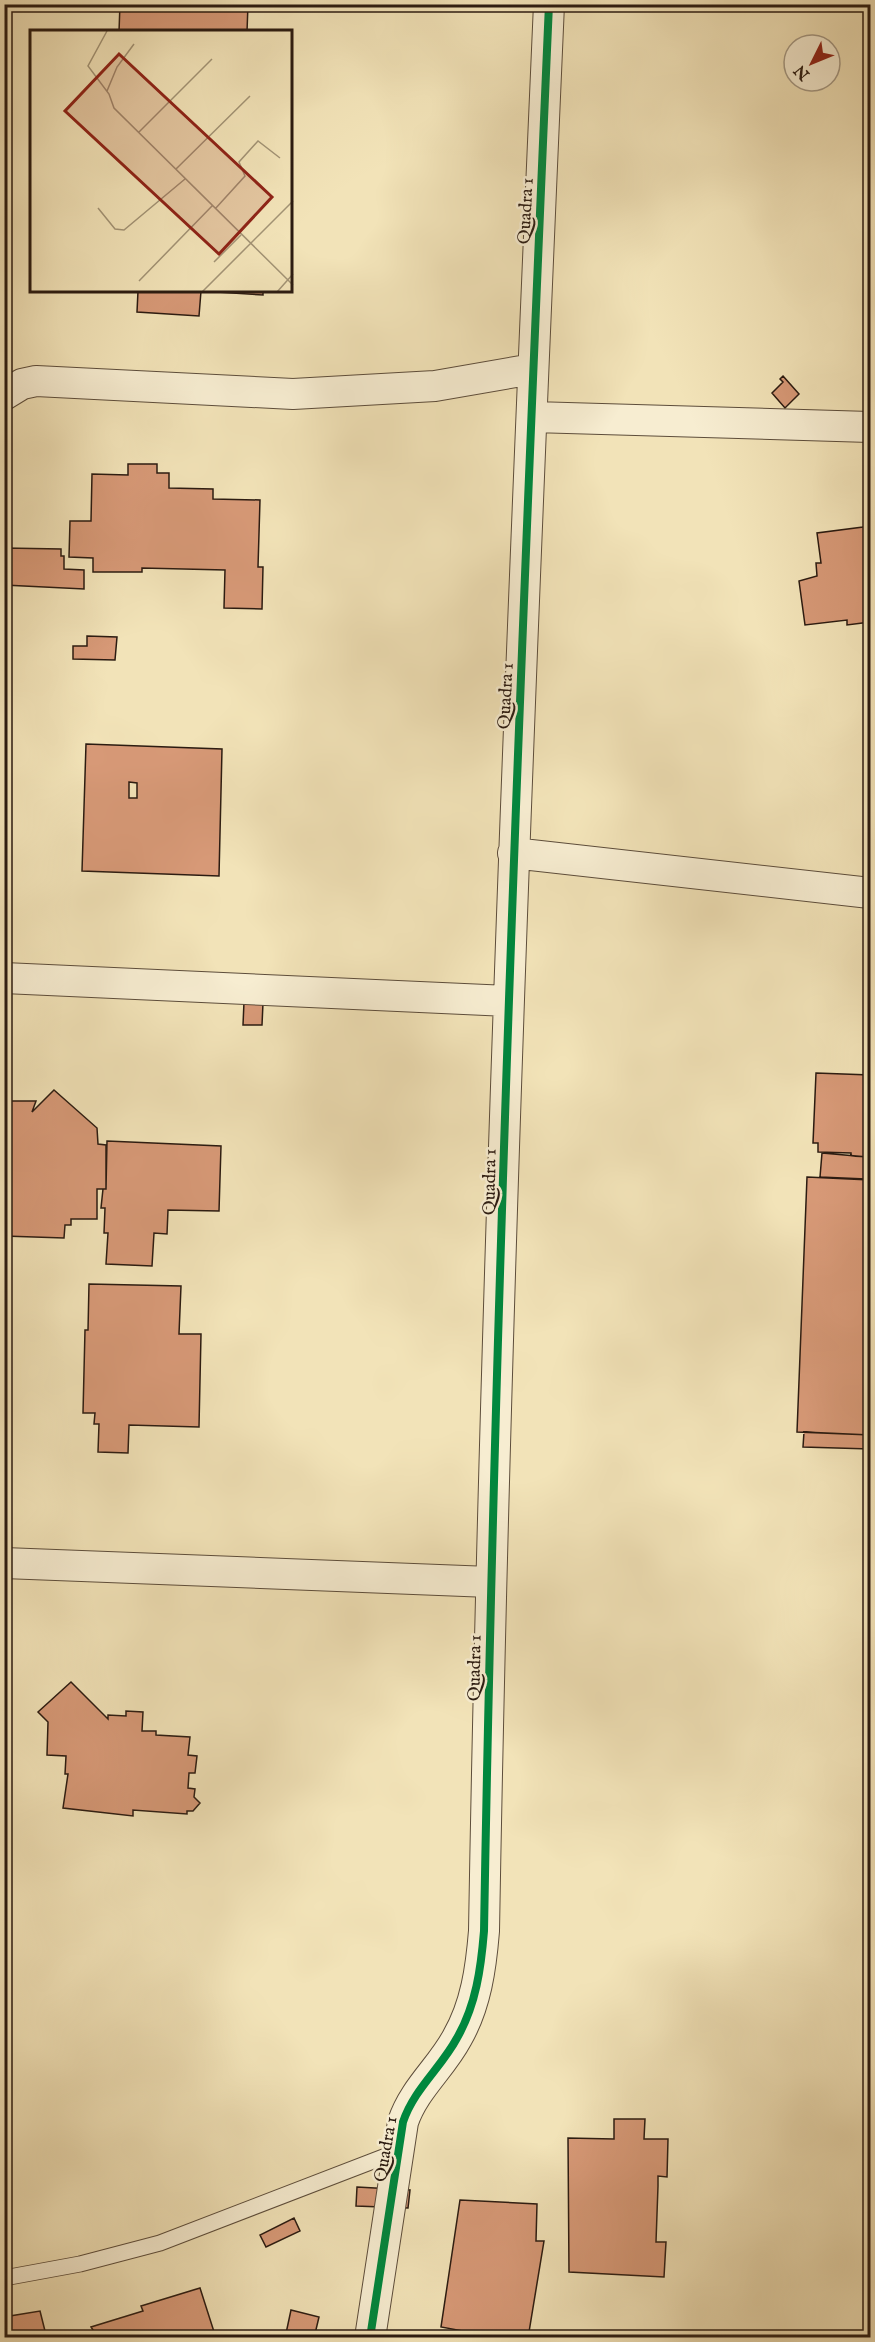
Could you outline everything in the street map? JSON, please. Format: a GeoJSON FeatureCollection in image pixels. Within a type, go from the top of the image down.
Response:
{"type":"FeatureCollection","features":[{"type":"Feature","properties":{"kind":"street","name":"Quadra 1"},"geometry":{"type":"LineString","coordinates":[[370,2337],[403,2122],[408,2107],[458,2038],[472,2006],[479,1975],[484,1931],[490,1582],[501,1289],[508,1000],[549,4]]}},
{"type":"Feature","properties":{"kind":"street"},"geometry":{"type":"LineString","coordinates":[[4,395],[22,384],[36,381],[292,394],[435,386],[533,369]]}},
{"type":"Feature","properties":{"kind":"street"},"geometry":{"type":"LineString","coordinates":[[533,417],[870,427]]}},
{"type":"Feature","properties":{"kind":"street"},"geometry":{"type":"LineString","coordinates":[[513,853],[870,893]]}},
{"type":"Feature","properties":{"kind":"street"},"geometry":{"type":"LineString","coordinates":[[4,978],[508,1000]]}},
{"type":"Feature","properties":{"kind":"street"},"geometry":{"type":"LineString","coordinates":[[4,1563],[490,1582]]}},
{"type":"Feature","properties":{"kind":"lane"},"geometry":{"type":"LineString","coordinates":[[4,2278],[80,2264],[160,2243],[399,2151]]}},
{"type":"Feature","properties":{"kind":"building"},"geometry":{"type":"Polygon","coordinates":[[[120,4],[248,4],[247,30],[119,30],[120,4]]]}},
{"type":"Feature","properties":{"kind":"building"},"geometry":{"type":"Polygon","coordinates":[[[138,292],[201,292],[199,316],[137,312],[138,292]]]}},
{"type":"Feature","properties":{"kind":"building"},"geometry":{"type":"Polygon","coordinates":[[[216,292],[263,292],[263,295],[216,292]]]}},
{"type":"Feature","properties":{"kind":"building"},"geometry":{"type":"Polygon","coordinates":[[[783,376],[799,394],[785,408],[772,393],[783,382],[780,379],[783,376]]]}},
{"type":"Feature","properties":{"kind":"building"},"geometry":{"type":"Polygon","coordinates":[[[128,464],[157,464],[157,473],[169,473],[169,488],[213,489],[213,499],[260,500],[258,567],[263,567],[262,609],[224,608],[225,570],[142,568],[142,572],[93,572],[93,558],[69,557],[70,521],[91,521],[92,474],[128,475],[128,464]]]}},
{"type":"Feature","properties":{"kind":"building"},"geometry":{"type":"Polygon","coordinates":[[[870,519],[870,622],[847,625],[847,620],[805,625],[799,581],[817,576],[816,563],[821,563],[817,533],[863,527],[870,519]]]}},
{"type":"Feature","properties":{"kind":"building"},"geometry":{"type":"Polygon","coordinates":[[[4,548],[61,549],[61,556],[64,556],[64,569],[84,570],[84,589],[4,585],[4,548]]]}},
{"type":"Feature","properties":{"kind":"building"},"geometry":{"type":"Polygon","coordinates":[[[87,636],[117,637],[115,660],[73,659],[73,646],[87,646],[87,636]]]}},
{"type":"Feature","properties":{"kind":"building"},"geometry":{"type":"Polygon","coordinates":[[[86,744],[222,749],[219,876],[82,871],[86,744]],[[129,782],[129,798],[137,798],[137,783],[129,782]]]}},
{"type":"Feature","properties":{"kind":"building"},"geometry":{"type":"Polygon","coordinates":[[[244,1002],[263,1003],[262,1025],[243,1025],[244,1002]]]}},
{"type":"Feature","properties":{"kind":"building"},"geometry":{"type":"Polygon","coordinates":[[[816,1073],[870,1075],[870,1157],[851,1156],[851,1153],[818,1152],[818,1143],[813,1143],[816,1073]]]}},
{"type":"Feature","properties":{"kind":"building"},"geometry":{"type":"Polygon","coordinates":[[[54,1090],[97,1128],[98,1144],[106,1145],[106,1189],[97,1189],[97,1219],[71,1219],[71,1225],[65,1225],[64,1238],[4,1236],[4,1101],[36,1101],[32,1112],[54,1090]]]}},
{"type":"Feature","properties":{"kind":"building"},"geometry":{"type":"Polygon","coordinates":[[[107,1141],[221,1146],[219,1211],[168,1210],[167,1234],[154,1233],[152,1266],[106,1264],[108,1233],[104,1233],[105,1208],[101,1208],[103,1189],[106,1189],[107,1141]]]}},
{"type":"Feature","properties":{"kind":"building"},"geometry":{"type":"Polygon","coordinates":[[[822,1153],[867,1157],[866,1179],[820,1177],[822,1153]]]}},
{"type":"Feature","properties":{"kind":"building"},"geometry":{"type":"Polygon","coordinates":[[[807,1177],[870,1180],[870,1435],[797,1432],[807,1177]]]}},
{"type":"Feature","properties":{"kind":"building"},"geometry":{"type":"Polygon","coordinates":[[[89,1284],[181,1286],[179,1334],[201,1334],[199,1427],[129,1425],[128,1453],[98,1452],[99,1424],[94,1424],[95,1413],[83,1413],[85,1330],[88,1330],[89,1284]]]}},
{"type":"Feature","properties":{"kind":"building"},"geometry":{"type":"Polygon","coordinates":[[[804,1432],[870,1435],[870,1449],[803,1447],[804,1432]]]}},
{"type":"Feature","properties":{"kind":"building"},"geometry":{"type":"Polygon","coordinates":[[[71,1682],[108,1719],[108,1715],[126,1716],[126,1711],[143,1712],[142,1731],[156,1731],[156,1735],[190,1737],[188,1755],[197,1756],[195,1773],[189,1773],[188,1788],[195,1789],[194,1797],[200,1803],[193,1811],[187,1811],[187,1814],[133,1810],[133,1816],[63,1808],[68,1774],[65,1774],[66,1756],[47,1755],[48,1722],[38,1712],[71,1682]]]}},
{"type":"Feature","properties":{"kind":"building"},"geometry":{"type":"Polygon","coordinates":[[[614,2119],[645,2119],[644,2139],[668,2139],[667,2177],[658,2176],[656,2242],[666,2242],[664,2277],[569,2272],[568,2138],[614,2139],[614,2119]]]}},
{"type":"Feature","properties":{"kind":"building"},"geometry":{"type":"Polygon","coordinates":[[[357,2187],[410,2190],[408,2208],[356,2206],[357,2187]]]}},
{"type":"Feature","properties":{"kind":"building"},"geometry":{"type":"Polygon","coordinates":[[[460,2200],[537,2204],[536,2241],[544,2241],[528,2338],[473,2338],[474,2333],[441,2327],[460,2200]]]}},
{"type":"Feature","properties":{"kind":"building"},"geometry":{"type":"Polygon","coordinates":[[[294,2218],[300,2231],[266,2247],[260,2235],[294,2218]]]}},
{"type":"Feature","properties":{"kind":"building"},"geometry":{"type":"Polygon","coordinates":[[[200,2288],[216,2338],[72,2338],[93,2330],[91,2327],[143,2311],[141,2306],[200,2288]]]}},
{"type":"Feature","properties":{"kind":"building"},"geometry":{"type":"Polygon","coordinates":[[[291,2310],[319,2317],[314,2338],[285,2338],[291,2310]]]}},
{"type":"Feature","properties":{"kind":"building"},"geometry":{"type":"Polygon","coordinates":[[[40,2311],[45,2331],[23,2335],[24,2338],[4,2338],[4,2317],[40,2311]]]}},
{"type":"Feature","properties":{"kind":"cycle path"},"geometry":{"type":"LineString","coordinates":[[370,2338],[403,2122],[414,2099],[451,2049],[469,2013],[481,1959],[484,1931],[495,1449],[510,968],[549,4]]}}]}
